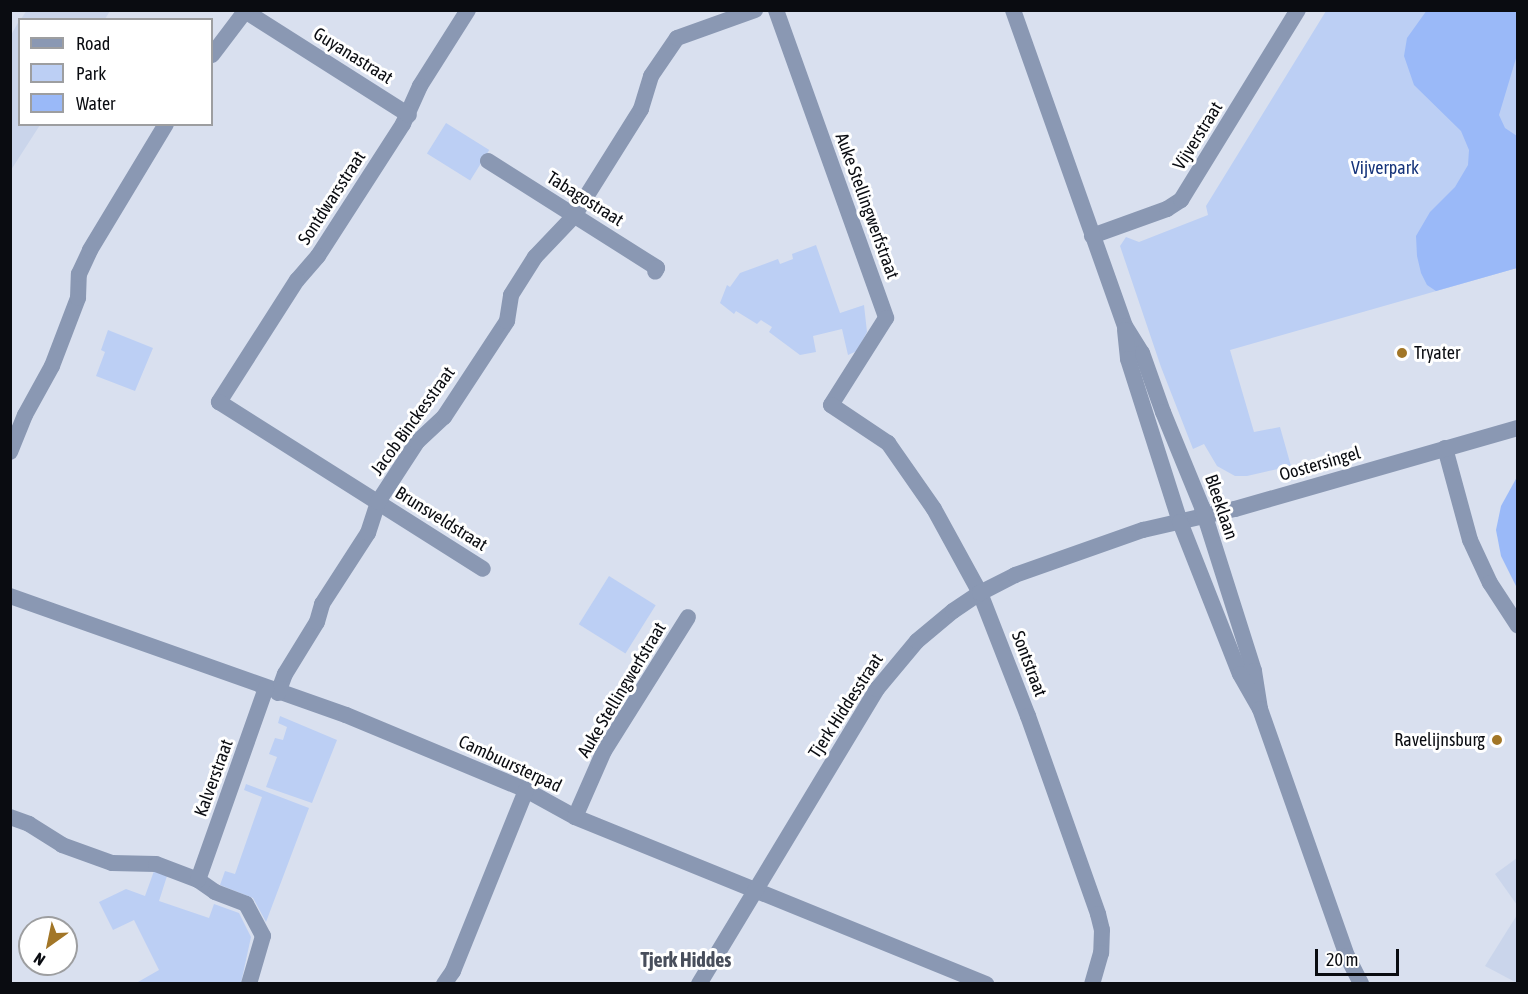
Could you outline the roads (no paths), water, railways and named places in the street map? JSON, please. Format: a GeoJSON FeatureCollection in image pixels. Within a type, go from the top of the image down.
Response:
{"type":"FeatureCollection","features":[{"type":"Feature","properties":{"kind":"street","name":"Sontdwarsstraat"},"geometry":{"type":"LineString","coordinates":[[219,402],[297,280],[318,256],[409,115],[420,86],[468,10]]}},
{"type":"Feature","properties":{"kind":"street","name":"Jacob Binckesstraat"},"geometry":{"type":"LineString","coordinates":[[272,691],[317,622],[322,604],[369,533],[378,502],[417,442],[444,417],[507,321],[511,295],[535,257],[574,216],[641,109],[651,76],[677,38],[755,10]]}},
{"type":"Feature","properties":{"kind":"street","name":"Auke Stellingwerfstraat"},"geometry":{"type":"LineString","coordinates":[[776,10],[886,318],[831,405]]}},
{"type":"Feature","properties":{"kind":"street","name":"Bleeklaan"},"geometry":{"type":"LineString","coordinates":[[1013,10],[1125,326],[1142,353],[1205,516],[1254,671],[1260,709]]}},
{"type":"Feature","properties":{"kind":"street","name":"Vijverstraat"},"geometry":{"type":"LineString","coordinates":[[1092,236],[1167,209],[1181,200],[1298,10]]}},
{"type":"Feature","properties":{"kind":"street","name":"Guyanastraat"},"geometry":{"type":"LineString","coordinates":[[246,11],[409,115]]}},
{"type":"Feature","properties":{"kind":"street"},"geometry":{"type":"LineString","coordinates":[[213,53],[246,11]]}},
{"type":"Feature","properties":{"kind":"street"},"geometry":{"type":"LineString","coordinates":[[10,452],[25,415],[52,366],[78,298],[79,274],[90,250],[165,126]]}},
{"type":"Feature","properties":{"kind":"street","name":"Tabagostraat"},"geometry":{"type":"LineString","coordinates":[[488,161],[657,268],[655,272]]}},
{"type":"Feature","properties":{"kind":"street","name":"Bleeklaan"},"geometry":{"type":"LineString","coordinates":[[1125,326],[1128,359],[1180,522],[1240,674],[1260,709],[1347,956],[1361,984]]}},
{"type":"Feature","properties":{"kind":"street","name":"Brunsveldstraat"},"geometry":{"type":"LineString","coordinates":[[219,402],[483,569]]}},
{"type":"Feature","properties":{"kind":"street","name":"Sontstraat"},"geometry":{"type":"LineString","coordinates":[[831,405],[888,443],[934,509],[980,593],[1028,716],[1100,922],[1101,953],[1092,984]]}},
{"type":"Feature","properties":{"kind":"street","name":"Oostersingel"},"geometry":{"type":"LineString","coordinates":[[1180,522],[1518,428]]}},
{"type":"Feature","properties":{"kind":"street"},"geometry":{"type":"LineString","coordinates":[[1445,448],[1470,540],[1490,583],[1518,626]]}},
{"type":"Feature","properties":{"kind":"street","name":"Tjerk Hiddesstraat"},"geometry":{"type":"LineString","coordinates":[[699,984],[868,703],[891,670],[935,625],[980,593],[1015,575],[1143,530],[1180,522]]}},
{"type":"Feature","properties":{"kind":"street","name":"Cambuursterpad"},"geometry":{"type":"LineString","coordinates":[[10,596],[272,691],[346,714],[526,790],[575,817],[986,984]]}},
{"type":"Feature","properties":{"kind":"street","name":"Auke Stellingwerfstraat"},"geometry":{"type":"LineString","coordinates":[[575,817],[604,751],[688,617]]}},
{"type":"Feature","properties":{"kind":"street","name":"Kalverstraat"},"geometry":{"type":"LineString","coordinates":[[198,880],[272,691]]}},
{"type":"Feature","properties":{"kind":"street"},"geometry":{"type":"LineString","coordinates":[[444,984],[453,971],[526,790]]}},
{"type":"Feature","properties":{"kind":"street"},"geometry":{"type":"LineString","coordinates":[[10,818],[28,824],[62,845],[112,863],[156,864],[198,880],[215,892],[246,904],[263,936],[249,984]]}},
{"type":"Feature","properties":{"kind":"street","name":"Bleeklaan"},"geometry":{"type":"LineString","coordinates":[[1347,956],[1351,984]]}},
{"type":"Feature","properties":{"kind":"water"},"geometry":{"type":"Polygon","coordinates":[[[1427,10],[1518,11],[1517,55],[1499,115],[1505,128],[1517,136],[1517,268],[1436,291],[1427,285],[1421,273],[1416,236],[1430,212],[1455,187],[1468,165],[1469,150],[1461,131],[1414,85],[1404,56],[1407,38],[1427,10]]]}},
{"type":"Feature","properties":{"kind":"water"},"geometry":{"type":"Polygon","coordinates":[[[1517,477],[1517,588],[1501,556],[1496,530],[1501,506],[1517,477]]]}},
{"type":"Feature","properties":{"kind":"place","name":"Tryater"},"geometry":{"type":"Point","coordinates":[1402,353]}},
{"type":"Feature","properties":{"kind":"place","name":"Ravelijnsburg"},"geometry":{"type":"Point","coordinates":[1497,740]}},
{"type":"Feature","properties":{"kind":"district","name":"Tjerk Hiddes"},"geometry":{"type":"Point","coordinates":[686,959]}},
{"type":"Feature","properties":{"kind":"park label","name":"Vijverpark"},"geometry":{"type":"Point","coordinates":[1385,168]}}]}
